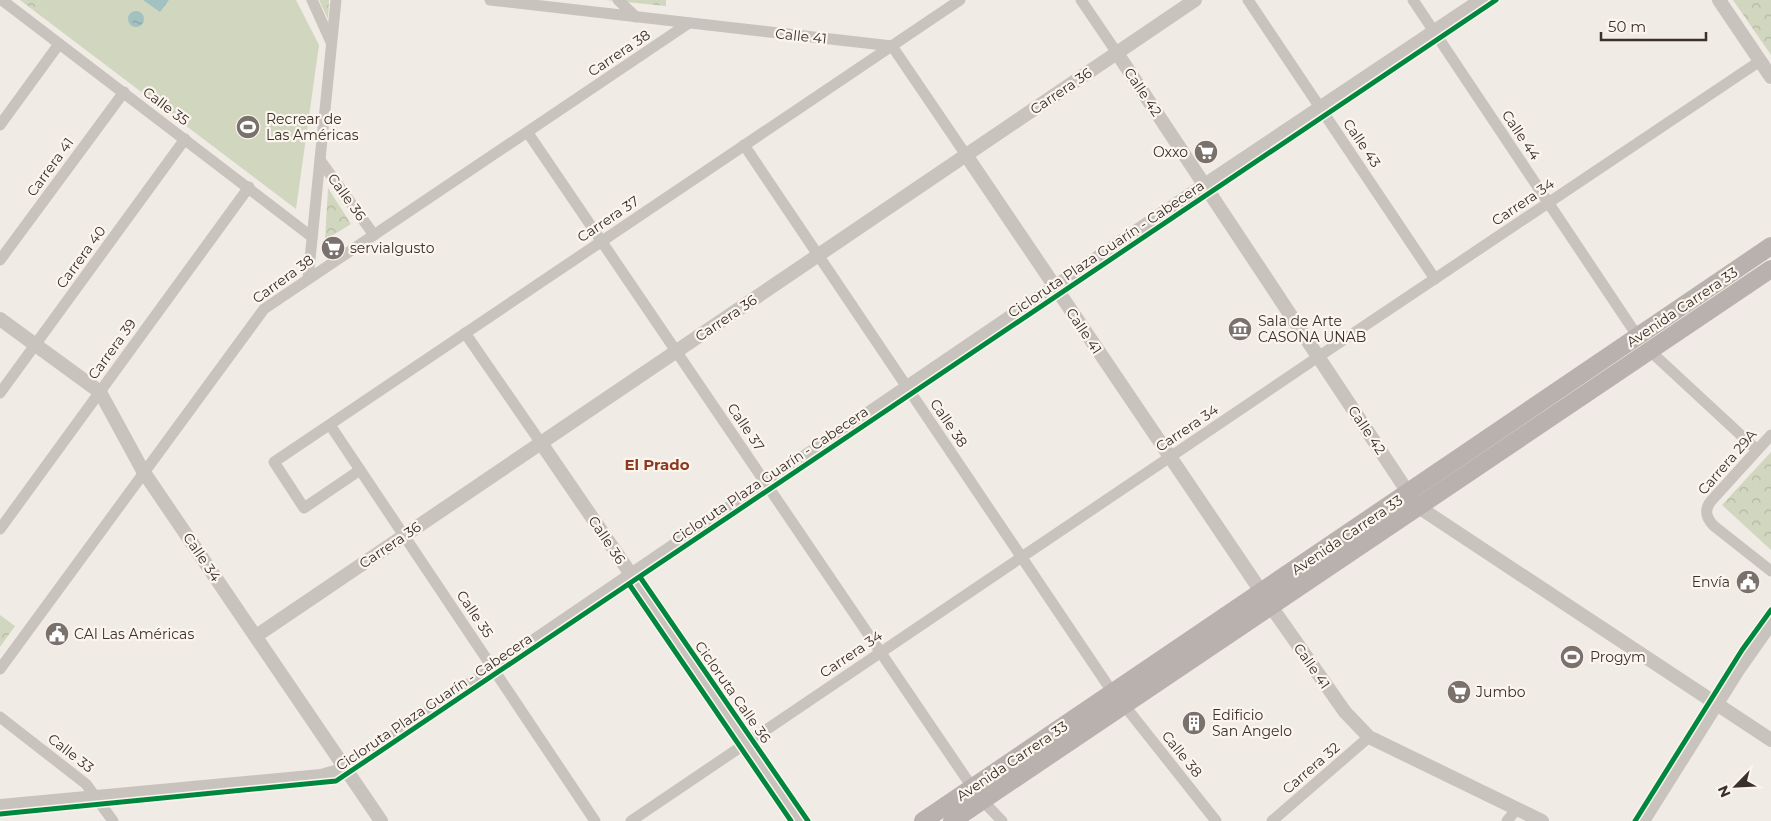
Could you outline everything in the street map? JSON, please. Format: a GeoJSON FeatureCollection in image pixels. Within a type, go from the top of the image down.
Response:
{"type":"FeatureCollection","features":[{"type":"Feature","properties":{"kind":"main road","name":"Avenida Carrera 33"},"geometry":{"type":"LineString","coordinates":[[923,821],[977,794],[1413,500],[1644,343],[1771,246]]}},
{"type":"Feature","properties":{"kind":"main road","name":"Avenida Carrera 33"},"geometry":{"type":"LineString","coordinates":[[1644,343],[1771,269]]}},
{"type":"Feature","properties":{"kind":"main road","name":"Avenida Carrera 33"},"geometry":{"type":"LineString","coordinates":[[952,821],[977,794]]}},
{"type":"Feature","properties":{"kind":"street","name":"Calle 35"},"geometry":{"type":"LineString","coordinates":[[2,0],[312,237]]}},
{"type":"Feature","properties":{"kind":"street"},"geometry":{"type":"LineString","coordinates":[[312,0],[331,43]]}},
{"type":"Feature","properties":{"kind":"street"},"geometry":{"type":"LineString","coordinates":[[308,279],[336,0]]}},
{"type":"Feature","properties":{"kind":"street","name":"Calle 41"},"geometry":{"type":"LineString","coordinates":[[490,0],[892,46],[1332,694],[1369,737],[1542,821]]}},
{"type":"Feature","properties":{"kind":"street"},"geometry":{"type":"LineString","coordinates":[[618,0],[636,17]]}},
{"type":"Feature","properties":{"kind":"street","name":"Carrera 37"},"geometry":{"type":"LineString","coordinates":[[360,470],[304,508],[274,462],[960,0]]}},
{"type":"Feature","properties":{"kind":"street","name":"Calle 42"},"geometry":{"type":"LineString","coordinates":[[1081,0],[1413,500],[1717,706],[1771,740]]}},
{"type":"Feature","properties":{"kind":"street","name":"Carrera 36"},"geometry":{"type":"LineString","coordinates":[[256,636],[1195,0]]}},
{"type":"Feature","properties":{"kind":"street","name":"Calle 43"},"geometry":{"type":"LineString","coordinates":[[1248,0],[1435,279]]}},
{"type":"Feature","properties":{"kind":"street","name":"Calle 44"},"geometry":{"type":"LineString","coordinates":[[1413,0],[1644,343],[1757,450]]}},
{"type":"Feature","properties":{"kind":"street"},"geometry":{"type":"LineString","coordinates":[[0,806],[321,776],[346,769],[1204,185],[1481,0]]}},
{"type":"Feature","properties":{"kind":"street"},"geometry":{"type":"LineString","coordinates":[[1719,0],[1771,77]]}},
{"type":"Feature","properties":{"kind":"street","name":"Carrera 38"},"geometry":{"type":"LineString","coordinates":[[0,669],[143,471],[264,309],[689,23]]}},
{"type":"Feature","properties":{"kind":"street"},"geometry":{"type":"LineString","coordinates":[[0,124],[59,44]]}},
{"type":"Feature","properties":{"kind":"street","name":"Carrera 34"},"geometry":{"type":"LineString","coordinates":[[631,821],[1760,61]]}},
{"type":"Feature","properties":{"kind":"street","name":"Carrera 41"},"geometry":{"type":"LineString","coordinates":[[0,260],[124,92]]}},
{"type":"Feature","properties":{"kind":"street","name":"Calle 37"},"geometry":{"type":"LineString","coordinates":[[528,133],[977,794],[1002,821]]}},
{"type":"Feature","properties":{"kind":"street","name":"Carrera 40"},"geometry":{"type":"LineString","coordinates":[[0,393],[185,139]]}},
{"type":"Feature","properties":{"kind":"street","name":"Calle 38"},"geometry":{"type":"LineString","coordinates":[[744,146],[1118,699],[1216,821]]}},
{"type":"Feature","properties":{"kind":"street","name":"Calle 36"},"geometry":{"type":"LineString","coordinates":[[320,160],[374,235]]}},
{"type":"Feature","properties":{"kind":"street","name":"Carrera 39"},"geometry":{"type":"LineString","coordinates":[[0,529],[249,187]]}},
{"type":"Feature","properties":{"kind":"street","name":"Calle 34"},"geometry":{"type":"LineString","coordinates":[[0,319],[100,392],[143,471],[381,821]]}},
{"type":"Feature","properties":{"kind":"street","name":"Calle 36"},"geometry":{"type":"LineString","coordinates":[[465,333],[800,821]]}},
{"type":"Feature","properties":{"kind":"street","name":"Calle 35"},"geometry":{"type":"LineString","coordinates":[[330,425],[595,821]]}},
{"type":"Feature","properties":{"kind":"street","name":"Carrera 29A"},"geometry":{"type":"LineString","coordinates":[[1771,435],[1710,501],[1707,509],[1707,516],[1714,526],[1771,571]]}},
{"type":"Feature","properties":{"kind":"street"},"geometry":{"type":"LineString","coordinates":[[1643,821],[1771,623]]}},
{"type":"Feature","properties":{"kind":"street","name":"Calle 33"},"geometry":{"type":"LineString","coordinates":[[0,717],[80,779],[113,821]]}},
{"type":"Feature","properties":{"kind":"street","name":"Carrera 32"},"geometry":{"type":"LineString","coordinates":[[1272,821],[1369,737]]}},
{"type":"Feature","properties":{"kind":"street"},"geometry":{"type":"LineString","coordinates":[[1507,821],[1516,810]]}},
{"type":"Feature","properties":{"kind":"green space"},"geometry":{"type":"Polygon","coordinates":[[[20,0],[40,0],[33,10],[20,0]]]}},
{"type":"Feature","properties":{"kind":"green space","name":"Recrear de Las Américas"},"geometry":{"type":"Polygon","coordinates":[[[40,0],[296,0],[319,45],[296,209],[33,10],[40,0]]]}},
{"type":"Feature","properties":{"kind":"green space"},"geometry":{"type":"Polygon","coordinates":[[[319,0],[329,0],[328,19],[319,0]]]}},
{"type":"Feature","properties":{"kind":"green space"},"geometry":{"type":"Polygon","coordinates":[[[606,0],[666,0],[666,6],[606,0]]]}},
{"type":"Feature","properties":{"kind":"green space"},"geometry":{"type":"Polygon","coordinates":[[[1733,0],[1771,0],[1771,55],[1733,0]]]}},
{"type":"Feature","properties":{"kind":"green space"},"geometry":{"type":"Polygon","coordinates":[[[328,188],[351,224],[325,240],[328,188]]]}},
{"type":"Feature","properties":{"kind":"green space"},"geometry":{"type":"Polygon","coordinates":[[[1771,452],[1771,550],[1722,505],[1771,452]]]}},
{"type":"Feature","properties":{"kind":"green space"},"geometry":{"type":"Polygon","coordinates":[[[0,615],[15,626],[0,647],[0,615]]]}},
{"type":"Feature","properties":{"kind":"water"},"geometry":{"type":"Polygon","coordinates":[[[143,0],[169,0],[160,12],[143,0]]]}},
{"type":"Feature","properties":{"kind":"water"},"geometry":{"type":"Polygon","coordinates":[[[133,11],[139,11],[144,16],[142,25],[133,27],[128,22],[128,16],[133,11]]]}},
{"type":"Feature","properties":{"kind":"cycle path","name":"Cicloruta Plaza Guarín - Cabecera"},"geometry":{"type":"LineString","coordinates":[[0,814],[336,781],[1496,0]]}},
{"type":"Feature","properties":{"kind":"cycle path","name":"Cicloruta Calle 36"},"geometry":{"type":"LineString","coordinates":[[640,577],[808,821]]}},
{"type":"Feature","properties":{"kind":"cycle path"},"geometry":{"type":"LineString","coordinates":[[629,584],[791,821]]}},
{"type":"Feature","properties":{"kind":"cycle path"},"geometry":{"type":"LineString","coordinates":[[1635,821],[1742,650],[1771,610]]}},
{"type":"Feature","properties":{"kind":"place","name":"Recrear de Las Américas"},"geometry":{"type":"Point","coordinates":[248,127]}},
{"type":"Feature","properties":{"kind":"place","name":"Oxxo"},"geometry":{"type":"Point","coordinates":[1206,152]}},
{"type":"Feature","properties":{"kind":"place","name":"servialgusto"},"geometry":{"type":"Point","coordinates":[333,248]}},
{"type":"Feature","properties":{"kind":"place","name":"Sala de Arte CASONA UNAB"},"geometry":{"type":"Point","coordinates":[1240,329]}},
{"type":"Feature","properties":{"kind":"place","name":"Envía"},"geometry":{"type":"Point","coordinates":[1748,582]}},
{"type":"Feature","properties":{"kind":"place","name":"CAI Las Américas"},"geometry":{"type":"Point","coordinates":[57,634]}},
{"type":"Feature","properties":{"kind":"place","name":"Progym"},"geometry":{"type":"Point","coordinates":[1572,657]}},
{"type":"Feature","properties":{"kind":"place","name":"Jumbo"},"geometry":{"type":"Point","coordinates":[1459,692]}},
{"type":"Feature","properties":{"kind":"place","name":"Edificio San Angelo"},"geometry":{"type":"Point","coordinates":[1194,723]}},
{"type":"Feature","properties":{"kind":"district","name":"El Prado"},"geometry":{"type":"Point","coordinates":[657,465]}}]}
